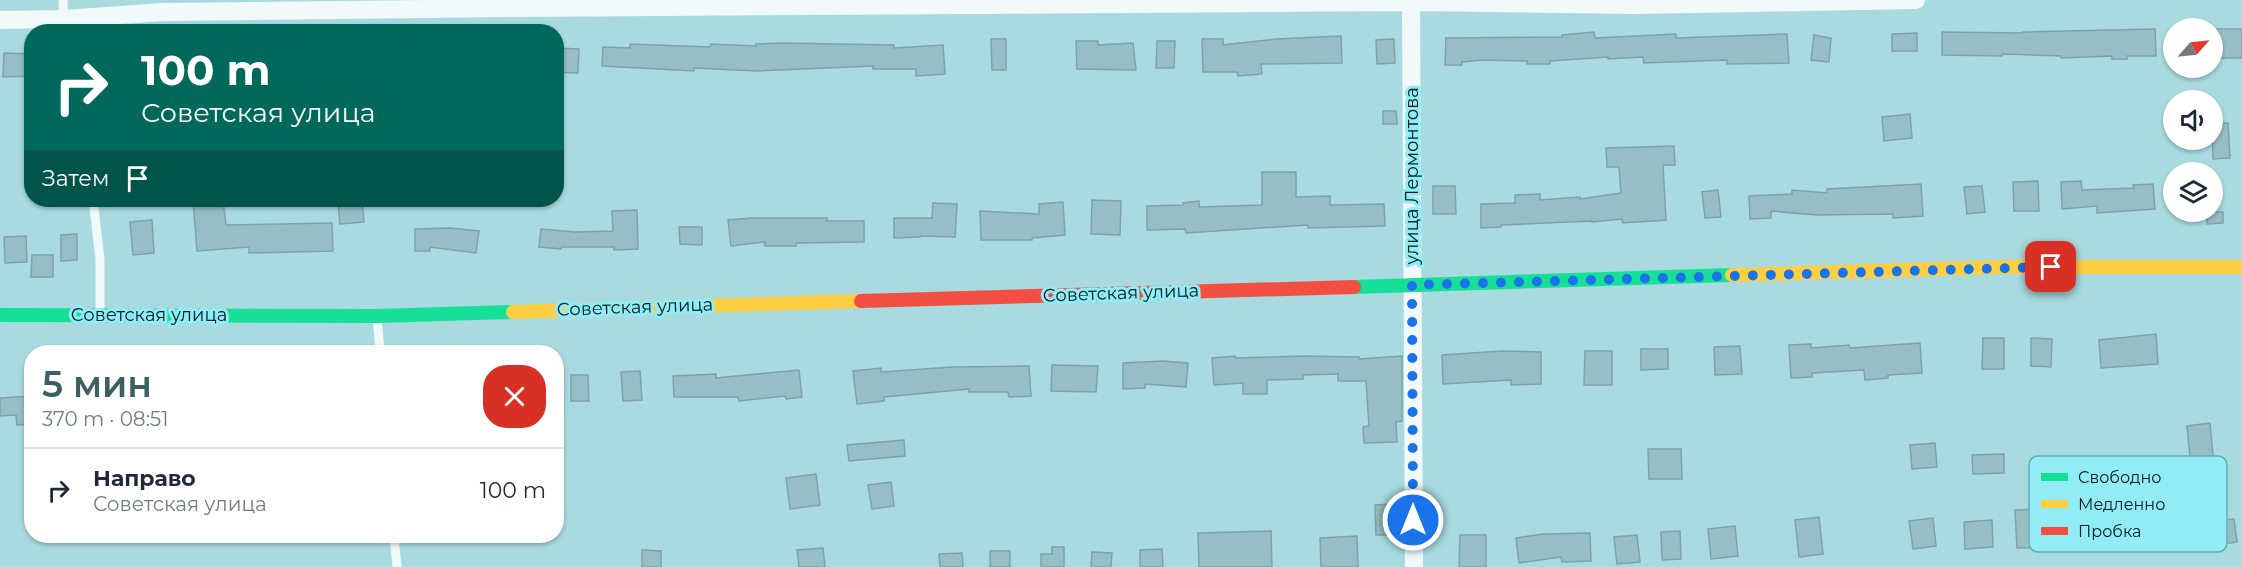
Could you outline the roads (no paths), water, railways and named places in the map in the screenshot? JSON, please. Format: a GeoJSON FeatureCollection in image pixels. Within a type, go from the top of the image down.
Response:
{"type":"FeatureCollection","features":[{"type":"Feature","properties":{"kind":"street"},"geometry":{"type":"LineString","coordinates":[[72,24],[162,12],[518,4],[1410,1],[1635,5],[1916,0]]}},
{"type":"Feature","properties":{"kind":"street","name":"улица Лермонтова"},"geometry":{"type":"LineString","coordinates":[[1410,1],[1414,567]]}},
{"type":"Feature","properties":{"kind":"street"},"geometry":{"type":"LineString","coordinates":[[0,20],[51,24]]}},
{"type":"Feature","properties":{"kind":"street","name":"Советская улица"},"geometry":{"type":"LineString","coordinates":[[0,315],[377,316],[2003,267],[2242,267]]}},
{"type":"Feature","properties":{"kind":"lane"},"geometry":{"type":"LineString","coordinates":[[63,0],[64,24]]}},
{"type":"Feature","properties":{"kind":"lane"},"geometry":{"type":"LineString","coordinates":[[94,207],[100,259],[100,315]]}},
{"type":"Feature","properties":{"kind":"lane"},"geometry":{"type":"LineString","coordinates":[[377,316],[379,345]]}},
{"type":"Feature","properties":{"kind":"lane"},"geometry":{"type":"LineString","coordinates":[[395,543],[397,567]]}}]}
